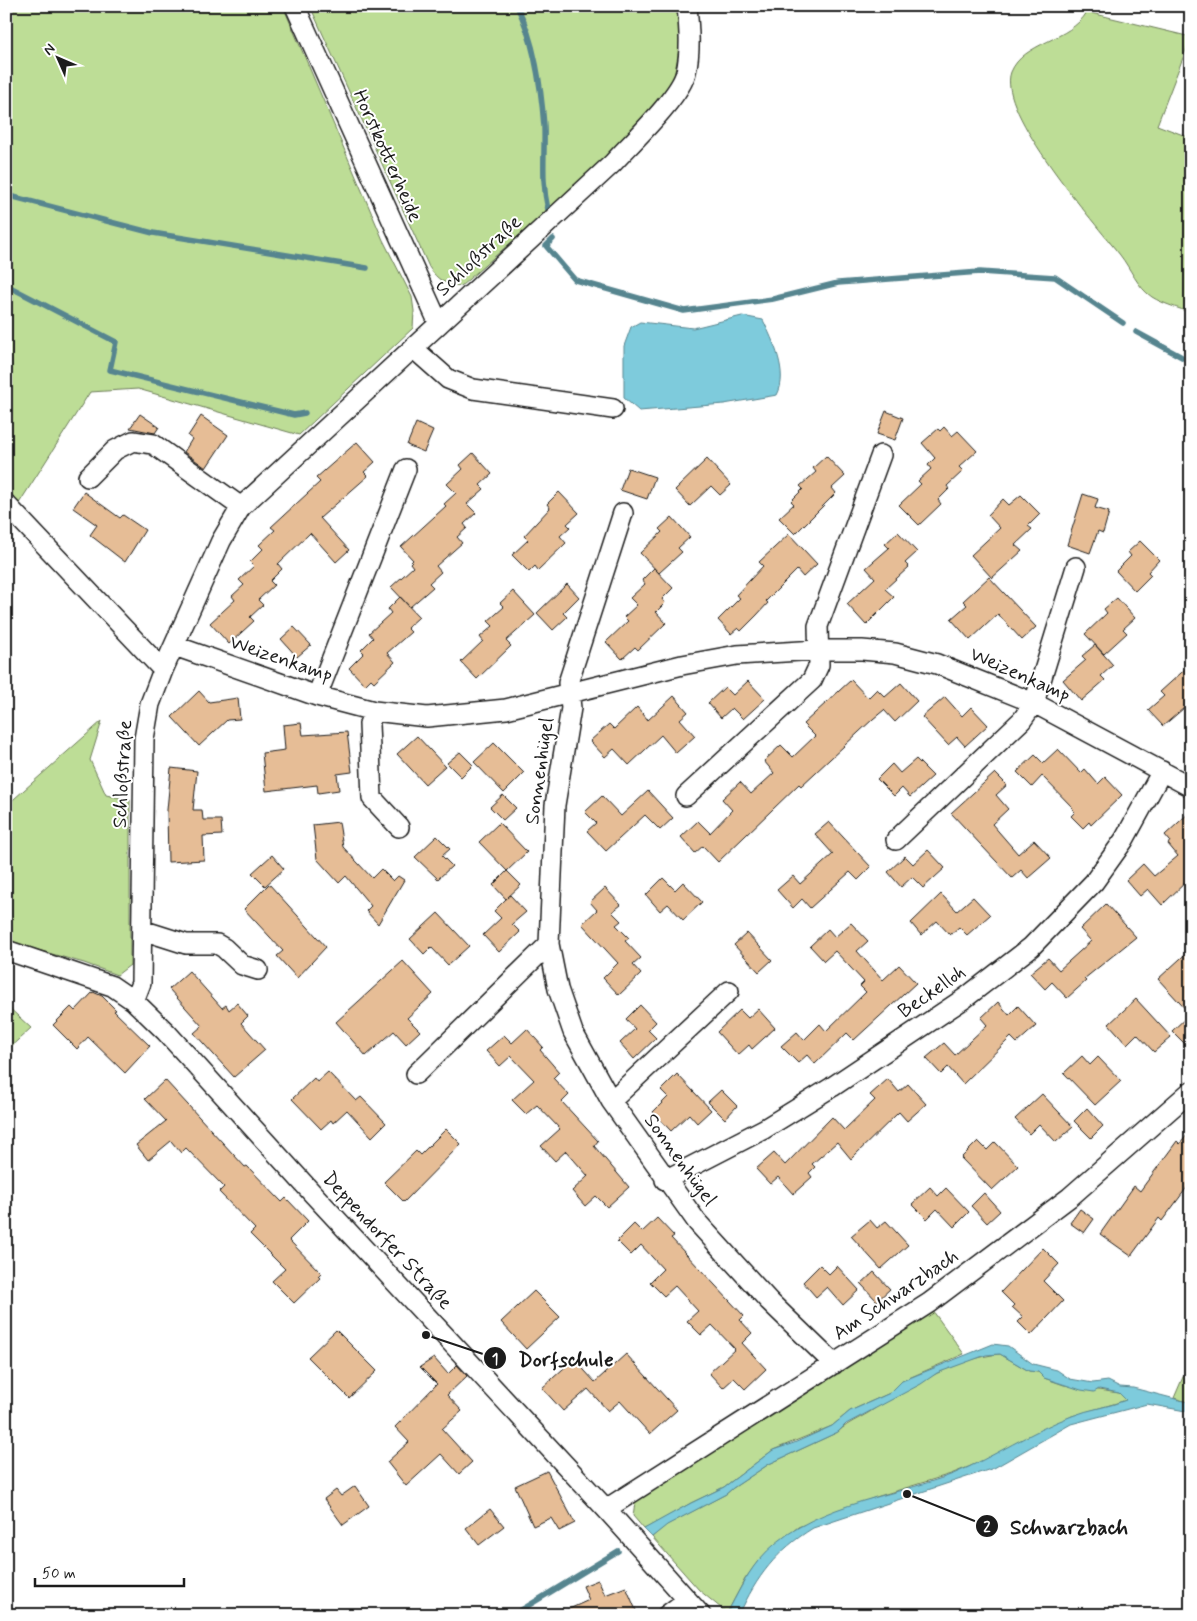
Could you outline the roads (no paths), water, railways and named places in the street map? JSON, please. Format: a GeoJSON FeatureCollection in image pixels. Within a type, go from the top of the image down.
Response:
{"type":"FeatureCollection","features":[{"type":"Feature","properties":{"kind":"street","name":"Horstkotterheide"},"geometry":{"type":"LineString","coordinates":[[295,6],[439,324]]}},
{"type":"Feature","properties":{"kind":"street","name":"Schloßstraße"},"geometry":{"type":"LineString","coordinates":[[134,1001],[141,984],[144,739],[150,704],[221,541],[241,508],[613,163],[666,105],[686,74],[690,35],[687,6]]}},
{"type":"Feature","properties":{"kind":"street"},"geometry":{"type":"LineString","coordinates":[[413,348],[448,379],[473,390],[613,409]]}},
{"type":"Feature","properties":{"kind":"street"},"geometry":{"type":"LineString","coordinates":[[88,477],[115,450],[133,441],[153,444],[241,508]]}},
{"type":"Feature","properties":{"kind":"street"},"geometry":{"type":"LineString","coordinates":[[686,796],[812,680],[819,665],[817,650],[818,626],[881,455]]}},
{"type":"Feature","properties":{"kind":"street"},"geometry":{"type":"LineString","coordinates":[[317,696],[406,469]]}},
{"type":"Feature","properties":{"kind":"street"},"geometry":{"type":"LineString","coordinates":[[6,504],[164,670]]}},
{"type":"Feature","properties":{"kind":"street"},"geometry":{"type":"LineString","coordinates":[[570,695],[568,683],[623,513]]}},
{"type":"Feature","properties":{"kind":"street"},"geometry":{"type":"LineString","coordinates":[[896,840],[1022,720],[1034,703],[1076,567]]}},
{"type":"Feature","properties":{"kind":"street","name":"Weizenkamp"},"geometry":{"type":"LineString","coordinates":[[175,646],[317,696],[374,712],[427,717],[506,709],[570,695],[682,665],[737,655],[817,650],[895,652],[937,664],[1034,703],[1191,787]]}},
{"type":"Feature","properties":{"kind":"street","name":"Sonnenhügel"},"geometry":{"type":"LineString","coordinates":[[570,695],[572,708],[555,805],[549,944],[558,989],[573,1032],[610,1101],[697,1222],[733,1263],[834,1364]]}},
{"type":"Feature","properties":{"kind":"street"},"geometry":{"type":"LineString","coordinates":[[374,712],[369,724],[372,798],[399,827]]}},
{"type":"Feature","properties":{"kind":"street","name":"Beckelloh"},"geometry":{"type":"LineString","coordinates":[[666,1180],[764,1129],[832,1087],[965,998],[1031,947],[1094,882],[1124,840],[1162,771]]}},
{"type":"Feature","properties":{"kind":"street"},"geometry":{"type":"LineString","coordinates":[[142,930],[186,944],[217,944],[224,948],[242,966],[258,970]]}},
{"type":"Feature","properties":{"kind":"street"},"geometry":{"type":"LineString","coordinates":[[416,1074],[549,944]]}},
{"type":"Feature","properties":{"kind":"street","name":"Deppendorfer Straße"},"geometry":{"type":"LineString","coordinates":[[6,950],[112,986],[134,1001],[166,1032],[314,1195],[606,1509],[700,1615]]}},
{"type":"Feature","properties":{"kind":"street"},"geometry":{"type":"LineString","coordinates":[[610,1101],[730,991]]}},
{"type":"Feature","properties":{"kind":"street","name":"Am Schwarzbach"},"geometry":{"type":"LineString","coordinates":[[606,1509],[929,1303],[1070,1197],[1191,1091]]}},
{"type":"Feature","properties":{"kind":"street"},"geometry":{"type":"LineString","coordinates":[[667,1615],[688,1600]]}},
{"type":"Feature","properties":{"kind":"water"},"geometry":{"type":"Polygon","coordinates":[[[742,316],[763,320],[771,337],[780,367],[781,377],[777,395],[724,404],[639,411],[624,398],[624,346],[631,327],[640,322],[693,328],[742,316]]]}},
{"type":"Feature","properties":{"kind":"water"},"geometry":{"type":"Polygon","coordinates":[[[993,1344],[1008,1346],[1033,1364],[1057,1370],[1070,1379],[1093,1383],[1108,1381],[1120,1387],[1133,1388],[1191,1403],[1191,1412],[1147,1404],[1071,1424],[994,1468],[813,1528],[788,1546],[769,1565],[753,1588],[739,1615],[727,1613],[753,1567],[777,1542],[799,1527],[823,1515],[875,1497],[928,1483],[953,1474],[1057,1422],[1126,1400],[1119,1393],[1099,1389],[1094,1392],[1081,1390],[1044,1378],[1038,1372],[1029,1371],[1000,1354],[986,1355],[937,1373],[921,1384],[846,1424],[838,1432],[769,1464],[726,1494],[667,1525],[652,1537],[644,1529],[724,1487],[773,1450],[832,1426],[850,1411],[890,1393],[902,1381],[993,1344]]]}},
{"type":"Feature","properties":{"kind":"waterway"},"geometry":{"type":"LineString","coordinates":[[517,6],[533,49],[539,80],[544,126],[544,168],[548,210]]}},
{"type":"Feature","properties":{"kind":"waterway"},"geometry":{"type":"LineString","coordinates":[[6,195],[153,233],[367,268]]}},
{"type":"Feature","properties":{"kind":"waterway"},"geometry":{"type":"LineString","coordinates":[[553,239],[546,246],[575,280],[684,311],[773,299],[838,283],[980,272],[1055,277],[1123,323]]}},
{"type":"Feature","properties":{"kind":"waterway"},"geometry":{"type":"LineString","coordinates":[[6,285],[116,342],[110,370],[294,415],[305,413]]}},
{"type":"Feature","properties":{"kind":"waterway"},"geometry":{"type":"LineString","coordinates":[[1136,332],[1191,362]]}},
{"type":"Feature","properties":{"kind":"waterway"},"geometry":{"type":"LineString","coordinates":[[513,1615],[618,1551]]}},
{"type":"Feature","properties":{"kind":"place","name":"Dorfschule"},"geometry":{"type":"Point","coordinates":[426,1335]}},
{"type":"Feature","properties":{"kind":"place","name":"Schwarzbach"},"geometry":{"type":"Point","coordinates":[907,1494]}}]}
